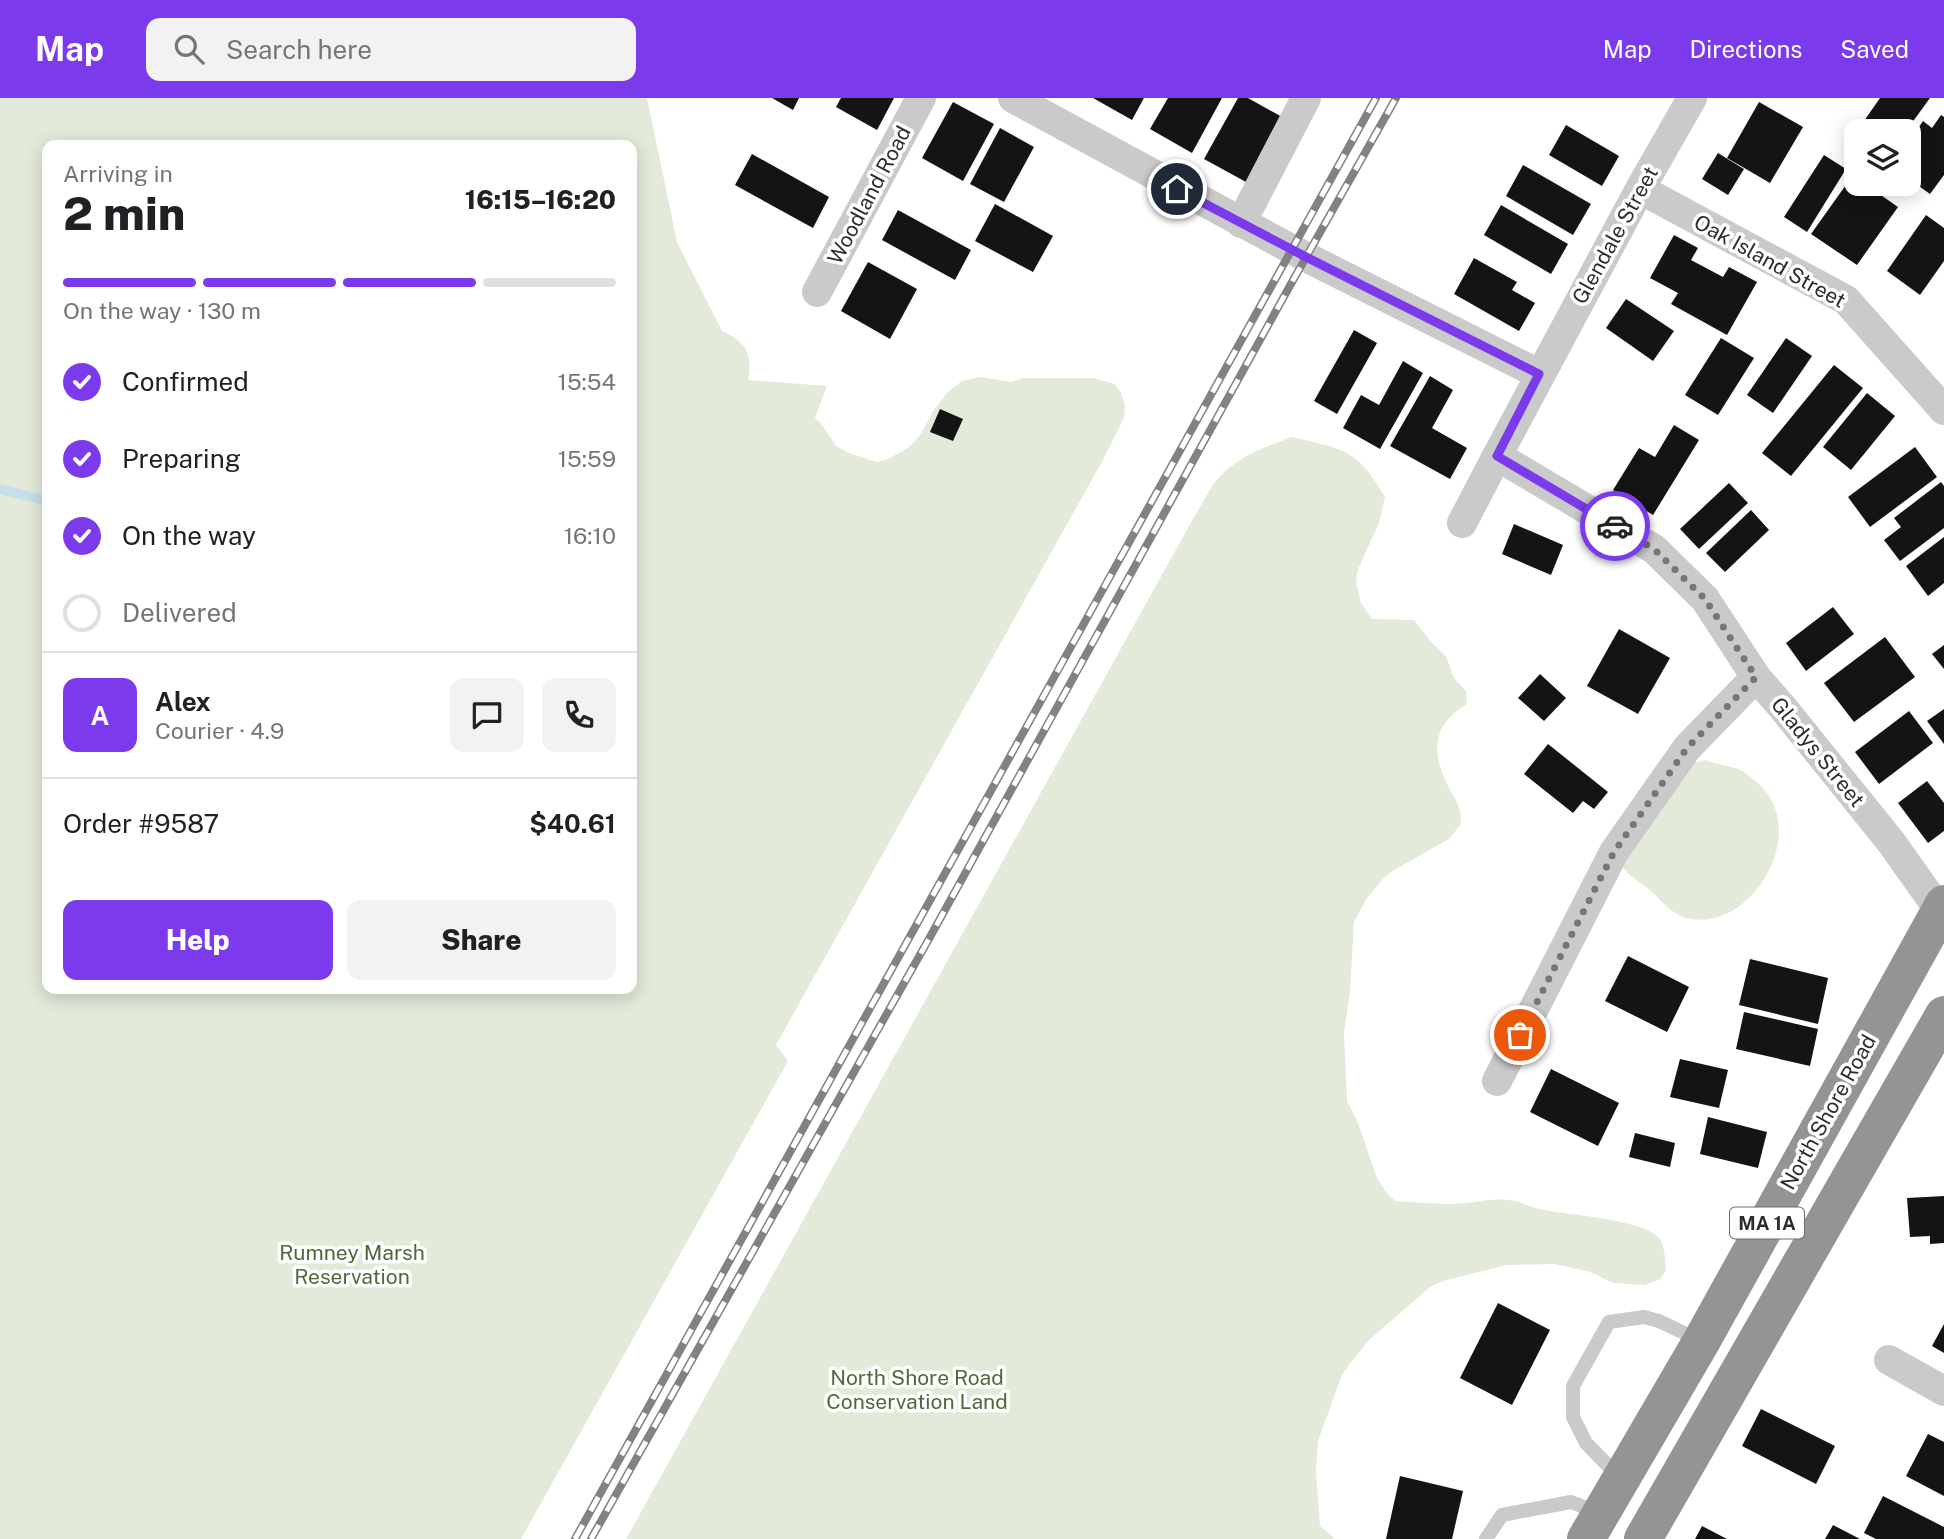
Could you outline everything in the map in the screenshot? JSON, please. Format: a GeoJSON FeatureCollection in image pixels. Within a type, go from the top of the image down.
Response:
{"type":"FeatureCollection","features":[{"type":"Feature","properties":{"kind":"highway","name":"North Shore Road"},"geometry":{"type":"LineString","coordinates":[[1594,1526],[1701,1342],[1942,907]]}},
{"type":"Feature","properties":{"kind":"highway","name":"MA 1A"},"geometry":{"type":"LineString","coordinates":[[1643,1539],[1944,1016]]}},
{"type":"Feature","properties":{"kind":"street","name":"Woodland Road"},"geometry":{"type":"LineString","coordinates":[[817,292],[922,98]]}},
{"type":"Feature","properties":{"kind":"street"},"geometry":{"type":"LineString","coordinates":[[1013,98],[1241,223],[1539,374],[1462,523]]}},
{"type":"Feature","properties":{"kind":"street"},"geometry":{"type":"LineString","coordinates":[[1241,223],[1306,98]]}},
{"type":"Feature","properties":{"kind":"street","name":"Glendale Street"},"geometry":{"type":"LineString","coordinates":[[1539,374],[1692,98]]}},
{"type":"Feature","properties":{"kind":"street","name":"Oak Island Street"},"geometry":{"type":"LineString","coordinates":[[1640,189],[1846,300],[1944,410]]}},
{"type":"Feature","properties":{"kind":"street","name":"Gladys Street"},"geometry":{"type":"LineString","coordinates":[[1497,456],[1654,549],[1705,599],[1756,677],[1942,907]]}},
{"type":"Feature","properties":{"kind":"street"},"geometry":{"type":"LineString","coordinates":[[1497,1081],[1614,852],[1687,748],[1756,677]]}},
{"type":"Feature","properties":{"kind":"street"},"geometry":{"type":"LineString","coordinates":[[1889,1360],[1944,1391]]}},
{"type":"Feature","properties":{"kind":"lane"},"geometry":{"type":"LineString","coordinates":[[1621,1479],[1586,1443],[1573,1417],[1573,1386],[1609,1322],[1644,1317],[1659,1321],[1701,1342]]}},
{"type":"Feature","properties":{"kind":"lane"},"geometry":{"type":"LineString","coordinates":[[1486,1539],[1502,1515],[1571,1502],[1594,1526]]}},
{"type":"Feature","properties":{"kind":"green space","name":"Rumney Marsh Reservation"},"geometry":{"type":"Polygon","coordinates":[[[0,98],[647,98],[677,242],[722,331],[737,339],[746,350],[749,363],[748,380],[827,386],[815,418],[836,446],[877,462],[888,459],[908,448],[921,434],[933,411],[947,393],[962,381],[980,377],[1011,382],[1023,378],[1094,378],[1114,384],[1121,393],[1125,405],[1124,418],[1104,458],[776,1045],[788,1061],[521,1539],[0,1539],[0,98]]]}},
{"type":"Feature","properties":{"kind":"green space","name":"North Shore Road Conservation Land"},"geometry":{"type":"Polygon","coordinates":[[[1292,437],[1345,452],[1356,459],[1374,479],[1385,497],[1379,523],[1358,569],[1356,582],[1361,603],[1372,619],[1414,620],[1446,656],[1454,678],[1466,691],[1467,704],[1446,721],[1437,751],[1443,775],[1458,805],[1461,824],[1449,839],[1383,879],[1367,898],[1354,922],[1350,992],[1344,1033],[1347,1101],[1358,1123],[1377,1178],[1395,1201],[1455,1204],[1509,1200],[1540,1209],[1638,1227],[1652,1232],[1660,1239],[1666,1270],[1660,1279],[1645,1285],[1613,1283],[1591,1272],[1554,1264],[1507,1265],[1443,1281],[1430,1287],[1369,1340],[1342,1375],[1318,1441],[1316,1472],[1320,1526],[1335,1539],[626,1539],[1210,490],[1232,465],[1241,459],[1292,437]]]}},
{"type":"Feature","properties":{"kind":"green space"},"geometry":{"type":"Polygon","coordinates":[[[1706,760],[1742,771],[1761,786],[1776,812],[1779,834],[1775,856],[1765,877],[1751,896],[1733,910],[1713,918],[1691,919],[1669,908],[1630,875],[1614,855],[1688,764],[1706,760]]]}},
{"type":"Feature","properties":{"kind":"building"},"geometry":{"type":"Polygon","coordinates":[[[772,98],[799,98],[793,110],[772,98]]]}},
{"type":"Feature","properties":{"kind":"building"},"geometry":{"type":"Polygon","coordinates":[[[841,98],[894,98],[877,130],[836,107],[841,98]]]}},
{"type":"Feature","properties":{"kind":"building"},"geometry":{"type":"Polygon","coordinates":[[[1093,98],[1144,98],[1132,120],[1093,98]]]}},
{"type":"Feature","properties":{"kind":"building"},"geometry":{"type":"Polygon","coordinates":[[[1168,98],[1222,98],[1192,153],[1150,129],[1168,98]]]}},
{"type":"Feature","properties":{"kind":"building"},"geometry":{"type":"Polygon","coordinates":[[[1238,98],[1248,98],[1282,117],[1246,182],[1204,159],[1238,98]]]}},
{"type":"Feature","properties":{"kind":"building"},"geometry":{"type":"Polygon","coordinates":[[[1880,98],[1930,98],[1915,119],[1865,119],[1880,98]]]}},
{"type":"Feature","properties":{"kind":"building"},"geometry":{"type":"Polygon","coordinates":[[[953,102],[994,124],[963,181],[922,158],[953,102]]]}},
{"type":"Feature","properties":{"kind":"building"},"geometry":{"type":"Polygon","coordinates":[[[1759,102],[1803,127],[1770,183],[1727,158],[1759,102]]]}},
{"type":"Feature","properties":{"kind":"building"},"geometry":{"type":"Polygon","coordinates":[[[1941,115],[1944,117],[1944,175],[1930,194],[1921,188],[1921,124],[1923,121],[1932,128],[1941,115]]]}},
{"type":"Feature","properties":{"kind":"building"},"geometry":{"type":"Polygon","coordinates":[[[1566,125],[1619,156],[1602,186],[1549,155],[1566,125]]]}},
{"type":"Feature","properties":{"kind":"building"},"geometry":{"type":"Polygon","coordinates":[[[1000,128],[1034,147],[1004,202],[970,184],[1000,128]]]}},
{"type":"Feature","properties":{"kind":"building"},"geometry":{"type":"Polygon","coordinates":[[[1718,153],[1744,169],[1728,195],[1702,179],[1718,153]]]}},
{"type":"Feature","properties":{"kind":"building"},"geometry":{"type":"Polygon","coordinates":[[[752,154],[829,197],[813,228],[735,185],[752,154]]]}},
{"type":"Feature","properties":{"kind":"building"},"geometry":{"type":"Polygon","coordinates":[[[1824,155],[1844,168],[1844,172],[1807,232],[1784,217],[1824,155]]]}},
{"type":"Feature","properties":{"kind":"building"},"geometry":{"type":"Polygon","coordinates":[[[1523,165],[1591,204],[1573,235],[1506,196],[1523,165]]]}},
{"type":"Feature","properties":{"kind":"building"},"geometry":{"type":"Polygon","coordinates":[[[1844,188],[1844,196],[1882,196],[1898,207],[1857,265],[1811,234],[1844,188]]]}},
{"type":"Feature","properties":{"kind":"building"},"geometry":{"type":"Polygon","coordinates":[[[995,204],[1053,236],[1033,272],[975,241],[995,204]]]}},
{"type":"Feature","properties":{"kind":"building"},"geometry":{"type":"Polygon","coordinates":[[[1501,205],[1568,244],[1551,274],[1484,235],[1501,205]]]}},
{"type":"Feature","properties":{"kind":"building"},"geometry":{"type":"Polygon","coordinates":[[[898,210],[971,250],[955,280],[882,240],[898,210]]]}},
{"type":"Feature","properties":{"kind":"building"},"geometry":{"type":"Polygon","coordinates":[[[1926,215],[1944,228],[1944,261],[1920,295],[1887,271],[1926,215]]]}},
{"type":"Feature","properties":{"kind":"building"},"geometry":{"type":"Polygon","coordinates":[[[1674,235],[1698,248],[1691,260],[1723,277],[1729,267],[1757,282],[1727,335],[1671,304],[1678,293],[1650,278],[1674,235]]]}},
{"type":"Feature","properties":{"kind":"building"},"geometry":{"type":"Polygon","coordinates":[[[1474,258],[1517,282],[1512,290],[1535,303],[1519,331],[1454,294],[1474,258]]]}},
{"type":"Feature","properties":{"kind":"building"},"geometry":{"type":"Polygon","coordinates":[[[868,262],[917,289],[890,339],[841,311],[868,262]]]}},
{"type":"Feature","properties":{"kind":"building"},"geometry":{"type":"Polygon","coordinates":[[[1626,299],[1674,331],[1653,361],[1606,328],[1626,299]]]}},
{"type":"Feature","properties":{"kind":"building"},"geometry":{"type":"Polygon","coordinates":[[[1354,330],[1377,343],[1337,414],[1314,401],[1354,330]]]}},
{"type":"Feature","properties":{"kind":"building"},"geometry":{"type":"Polygon","coordinates":[[[1721,338],[1754,358],[1718,415],[1685,395],[1721,338]]]}},
{"type":"Feature","properties":{"kind":"building"},"geometry":{"type":"Polygon","coordinates":[[[1786,338],[1812,356],[1773,413],[1747,395],[1786,338]]]}},
{"type":"Feature","properties":{"kind":"building"},"geometry":{"type":"Polygon","coordinates":[[[1403,361],[1423,373],[1380,449],[1343,428],[1361,395],[1379,405],[1403,361]]]}},
{"type":"Feature","properties":{"kind":"building"},"geometry":{"type":"Polygon","coordinates":[[[1834,365],[1863,388],[1791,476],[1762,453],[1834,365]]]}},
{"type":"Feature","properties":{"kind":"building"},"geometry":{"type":"Polygon","coordinates":[[[1430,376],[1453,390],[1432,428],[1467,448],[1450,479],[1390,446],[1430,376]]]}},
{"type":"Feature","properties":{"kind":"building"},"geometry":{"type":"Polygon","coordinates":[[[1867,393],[1895,416],[1851,470],[1823,447],[1867,393]]]}},
{"type":"Feature","properties":{"kind":"building"},"geometry":{"type":"Polygon","coordinates":[[[940,409],[963,419],[953,441],[930,432],[940,409]]]}},
{"type":"Feature","properties":{"kind":"building"},"geometry":{"type":"Polygon","coordinates":[[[1674,425],[1699,440],[1653,515],[1613,490],[1639,448],[1655,457],[1674,425]]]}},
{"type":"Feature","properties":{"kind":"building"},"geometry":{"type":"Polygon","coordinates":[[[1915,447],[1937,477],[1870,527],[1848,497],[1915,447]]]}},
{"type":"Feature","properties":{"kind":"building"},"geometry":{"type":"Polygon","coordinates":[[[1941,482],[1944,486],[1944,528],[1900,561],[1884,540],[1901,527],[1894,518],[1941,482]]]}},
{"type":"Feature","properties":{"kind":"building"},"geometry":{"type":"Polygon","coordinates":[[[1729,483],[1748,503],[1699,549],[1680,529],[1729,483]]]}},
{"type":"Feature","properties":{"kind":"building"},"geometry":{"type":"Polygon","coordinates":[[[1751,510],[1769,530],[1725,572],[1706,553],[1751,510]]]}},
{"type":"Feature","properties":{"kind":"building"},"geometry":{"type":"Polygon","coordinates":[[[1514,524],[1563,545],[1551,575],[1502,554],[1514,524]]]}},
{"type":"Feature","properties":{"kind":"building"},"geometry":{"type":"Polygon","coordinates":[[[1944,537],[1944,583],[1928,596],[1906,566],[1944,537]]]}},
{"type":"Feature","properties":{"kind":"building"},"geometry":{"type":"Polygon","coordinates":[[[1833,607],[1854,634],[1806,671],[1786,643],[1833,607]]]}},
{"type":"Feature","properties":{"kind":"building"},"geometry":{"type":"Polygon","coordinates":[[[1619,629],[1670,658],[1638,714],[1587,686],[1619,629]]]}},
{"type":"Feature","properties":{"kind":"building"},"geometry":{"type":"Polygon","coordinates":[[[1885,637],[1915,677],[1854,722],[1824,683],[1885,637]]]}},
{"type":"Feature","properties":{"kind":"building"},"geometry":{"type":"Polygon","coordinates":[[[1944,645],[1944,669],[1932,654],[1944,645]]]}},
{"type":"Feature","properties":{"kind":"building"},"geometry":{"type":"Polygon","coordinates":[[[1540,674],[1566,698],[1544,721],[1518,698],[1540,674]]]}},
{"type":"Feature","properties":{"kind":"building"},"geometry":{"type":"Polygon","coordinates":[[[1944,709],[1944,744],[1927,721],[1944,709]]]}},
{"type":"Feature","properties":{"kind":"building"},"geometry":{"type":"Polygon","coordinates":[[[1909,711],[1933,743],[1879,784],[1855,752],[1909,711]]]}},
{"type":"Feature","properties":{"kind":"building"},"geometry":{"type":"Polygon","coordinates":[[[1548,744],[1608,792],[1594,809],[1583,801],[1573,813],[1524,774],[1548,744]]]}},
{"type":"Feature","properties":{"kind":"building"},"geometry":{"type":"Polygon","coordinates":[[[1927,781],[1944,803],[1944,831],[1928,843],[1898,803],[1927,781]]]}},
{"type":"Feature","properties":{"kind":"building"},"geometry":{"type":"Polygon","coordinates":[[[1628,956],[1689,987],[1667,1032],[1605,1001],[1628,956]]]}},
{"type":"Feature","properties":{"kind":"building"},"geometry":{"type":"Polygon","coordinates":[[[1750,959],[1828,978],[1818,1024],[1739,1005],[1750,959]]]}},
{"type":"Feature","properties":{"kind":"building"},"geometry":{"type":"Polygon","coordinates":[[[1744,1012],[1818,1029],[1810,1066],[1736,1049],[1744,1012]]]}},
{"type":"Feature","properties":{"kind":"building"},"geometry":{"type":"Polygon","coordinates":[[[1680,1059],[1728,1070],[1719,1108],[1670,1097],[1680,1059]]]}},
{"type":"Feature","properties":{"kind":"building"},"geometry":{"type":"Polygon","coordinates":[[[1551,1069],[1619,1103],[1598,1146],[1530,1112],[1551,1069]]]}},
{"type":"Feature","properties":{"kind":"building"},"geometry":{"type":"Polygon","coordinates":[[[1708,1117],[1767,1132],[1758,1168],[1700,1154],[1708,1117]]]}},
{"type":"Feature","properties":{"kind":"building"},"geometry":{"type":"Polygon","coordinates":[[[1635,1133],[1675,1143],[1670,1167],[1629,1157],[1635,1133]]]}},
{"type":"Feature","properties":{"kind":"building"},"geometry":{"type":"Polygon","coordinates":[[[1944,1196],[1944,1243],[1930,1244],[1930,1236],[1910,1237],[1907,1198],[1944,1196]]]}},
{"type":"Feature","properties":{"kind":"building"},"geometry":{"type":"Polygon","coordinates":[[[1498,1303],[1550,1330],[1512,1405],[1460,1378],[1498,1303]]]}},
{"type":"Feature","properties":{"kind":"building"},"geometry":{"type":"Polygon","coordinates":[[[1944,1324],[1944,1353],[1932,1346],[1944,1324]]]}},
{"type":"Feature","properties":{"kind":"building"},"geometry":{"type":"Polygon","coordinates":[[[1761,1409],[1835,1446],[1816,1484],[1742,1446],[1761,1409]]]}},
{"type":"Feature","properties":{"kind":"building"},"geometry":{"type":"Polygon","coordinates":[[[1928,1434],[1944,1442],[1944,1496],[1906,1476],[1928,1434]]]}},
{"type":"Feature","properties":{"kind":"building"},"geometry":{"type":"Polygon","coordinates":[[[1400,1476],[1463,1491],[1452,1539],[1386,1539],[1400,1476]]]}},
{"type":"Feature","properties":{"kind":"building"},"geometry":{"type":"Polygon","coordinates":[[[1883,1496],[1944,1527],[1944,1539],[1876,1539],[1864,1533],[1883,1496]]]}},
{"type":"Feature","properties":{"kind":"building"},"geometry":{"type":"Polygon","coordinates":[[[1833,1525],[1860,1539],[1825,1539],[1833,1525]]]}},
{"type":"Feature","properties":{"kind":"building"},"geometry":{"type":"Polygon","coordinates":[[[1702,1526],[1727,1539],[1695,1539],[1702,1526]]]}},
{"type":"Feature","properties":{"kind":"waterway"},"geometry":{"type":"LineString","coordinates":[[0,489],[42,500]]}},
{"type":"Feature","properties":{"kind":"railway"},"geometry":{"type":"LineString","coordinates":[[575,1539],[1376,98]]}},
{"type":"Feature","properties":{"kind":"railway"},"geometry":{"type":"LineString","coordinates":[[591,1539],[930,937],[1396,98]]}},
{"type":"Feature","properties":{"kind":"way so far"},"geometry":{"type":"LineString","coordinates":[[1520,1035],[1614,852],[1687,748],[1756,677],[1705,599],[1654,549],[1615,526]]}},
{"type":"Feature","properties":{"kind":"route"},"geometry":{"type":"LineString","coordinates":[[1177,189],[1539,374],[1497,456],[1615,526]]}}]}
